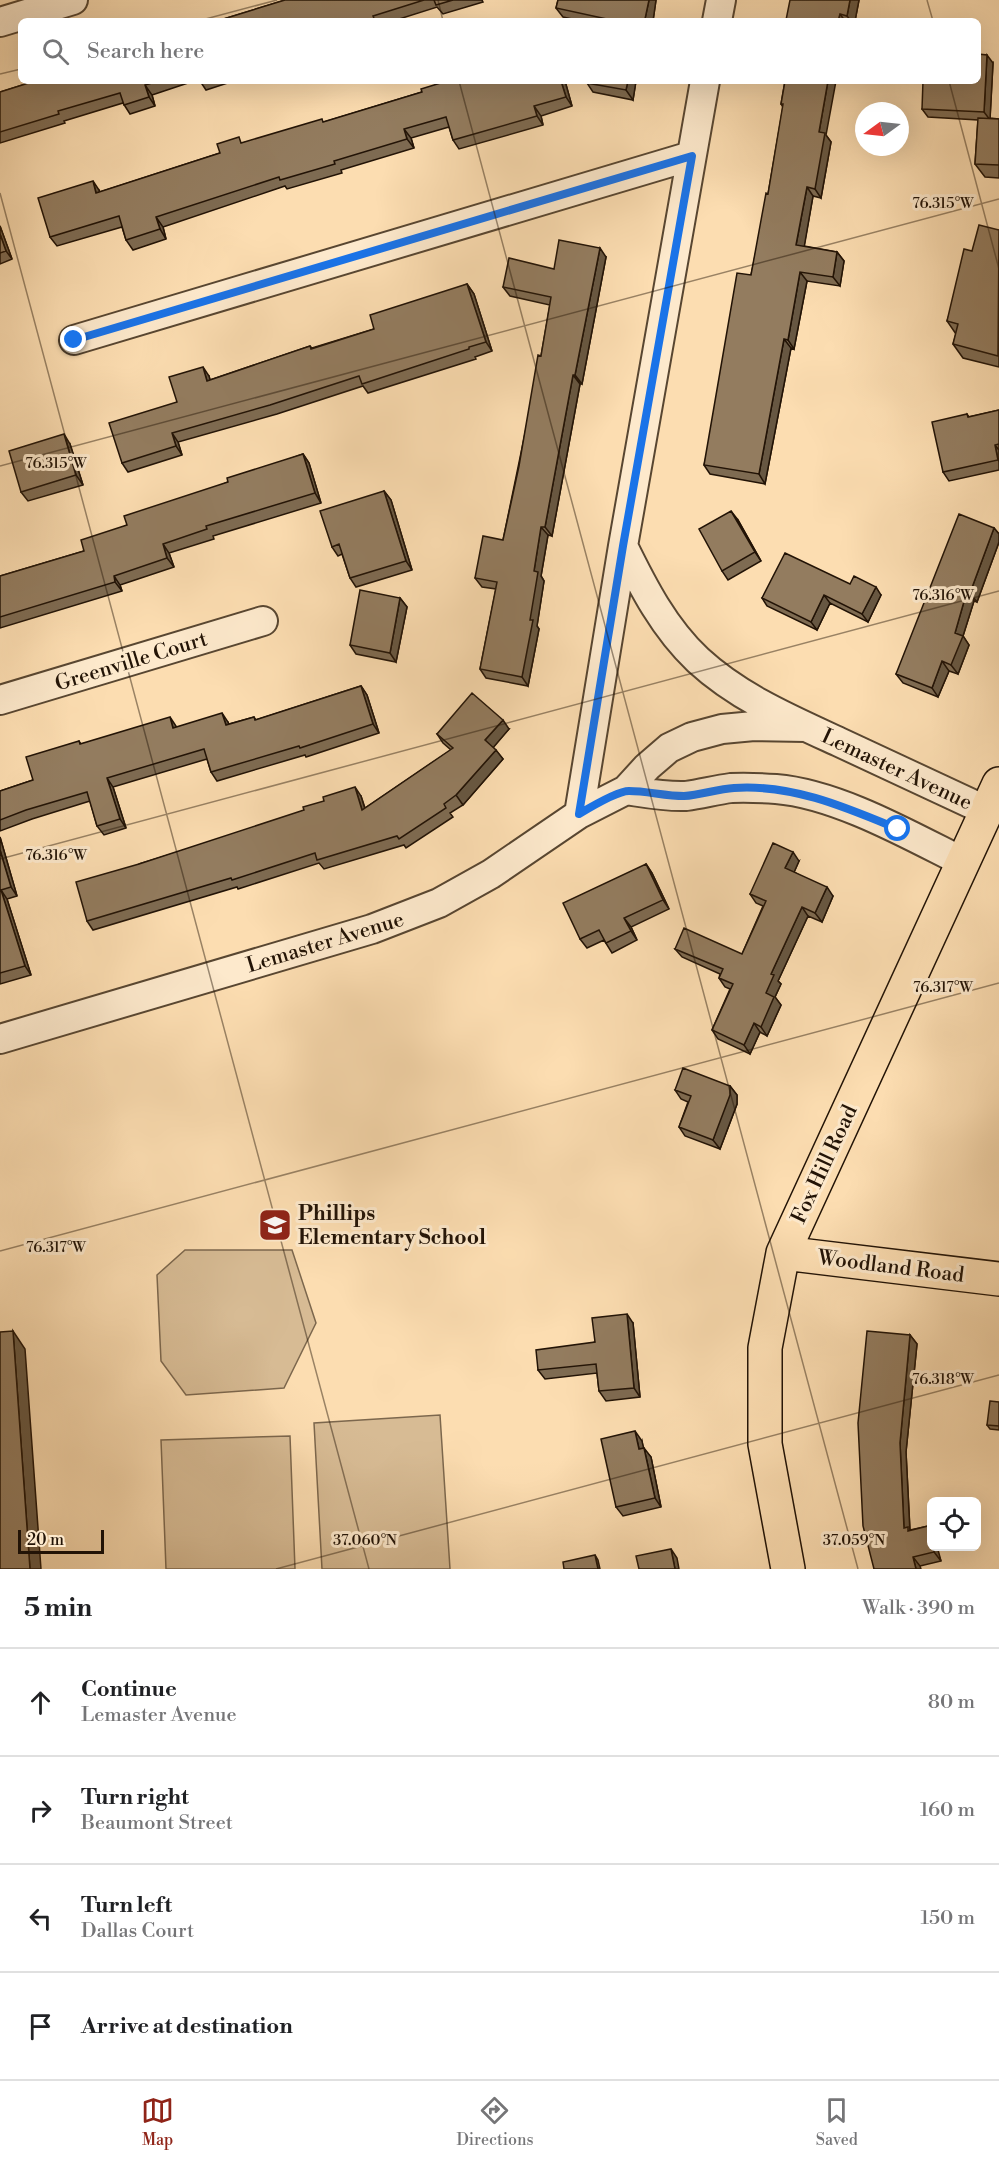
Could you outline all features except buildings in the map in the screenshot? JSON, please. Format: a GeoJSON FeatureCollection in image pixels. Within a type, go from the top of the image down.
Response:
{"type":"FeatureCollection","features":[{"type":"Feature","properties":{"kind":"main road","name":"Fox Hill Road"},"geometry":{"type":"LineString","coordinates":[[788,1569],[765,1444],[765,1348],[783,1253],[993,798]]}},
{"type":"Feature","properties":{"kind":"main road","name":"Woodland Road"},"geometry":{"type":"LineString","coordinates":[[783,1253],[999,1279]]}},
{"type":"Feature","properties":{"kind":"street"},"geometry":{"type":"LineString","coordinates":[[0,22],[73,0]]}},
{"type":"Feature","properties":{"kind":"street"},"geometry":{"type":"LineString","coordinates":[[718,18],[721,0]]}},
{"type":"Feature","properties":{"kind":"street"},"geometry":{"type":"LineString","coordinates":[[579,814],[623,546],[704,84]]}},
{"type":"Feature","properties":{"kind":"street"},"geometry":{"type":"LineString","coordinates":[[74,340],[692,156]]}},
{"type":"Feature","properties":{"kind":"street","name":"Lemaster Avenue"},"geometry":{"type":"LineString","coordinates":[[623,546],[643,588],[679,640],[697,659],[741,694],[806,727],[993,798]]}},
{"type":"Feature","properties":{"kind":"street","name":"Greenville Court"},"geometry":{"type":"LineString","coordinates":[[0,700],[263,621]]}},
{"type":"Feature","properties":{"kind":"street","name":"Lemaster Avenue"},"geometry":{"type":"LineString","coordinates":[[0,1039],[372,929],[414,914],[440,903],[491,874],[579,814],[626,790],[669,748],[692,737],[722,729],[754,726],[806,727]]}},
{"type":"Feature","properties":{"kind":"street"},"geometry":{"type":"LineString","coordinates":[[626,790],[685,796],[734,788],[780,789],[816,798],[859,813],[898,829],[963,862]]}},
{"type":"Feature","properties":{"kind":"shaded area"},"geometry":{"type":"Polygon","coordinates":[[[185,1250],[292,1250],[316,1323],[284,1388],[186,1395],[161,1361],[157,1275],[185,1250]]]}},
{"type":"Feature","properties":{"kind":"shaded area"},"geometry":{"type":"Polygon","coordinates":[[[440,1415],[450,1569],[322,1569],[314,1423],[440,1415]]]}},
{"type":"Feature","properties":{"kind":"shaded area"},"geometry":{"type":"Polygon","coordinates":[[[290,1436],[295,1569],[166,1569],[161,1440],[290,1436]]]}},
{"type":"Feature","properties":{"kind":"place","name":"Phillips Elementary School"},"geometry":{"type":"Point","coordinates":[275,1225]}},
{"type":"Feature","properties":{"kind":"route"},"geometry":{"type":"LineString","coordinates":[[74,340],[692,156],[623,546],[579,814],[626,790],[685,796],[734,788],[780,789],[833,803],[898,829]]}}]}
